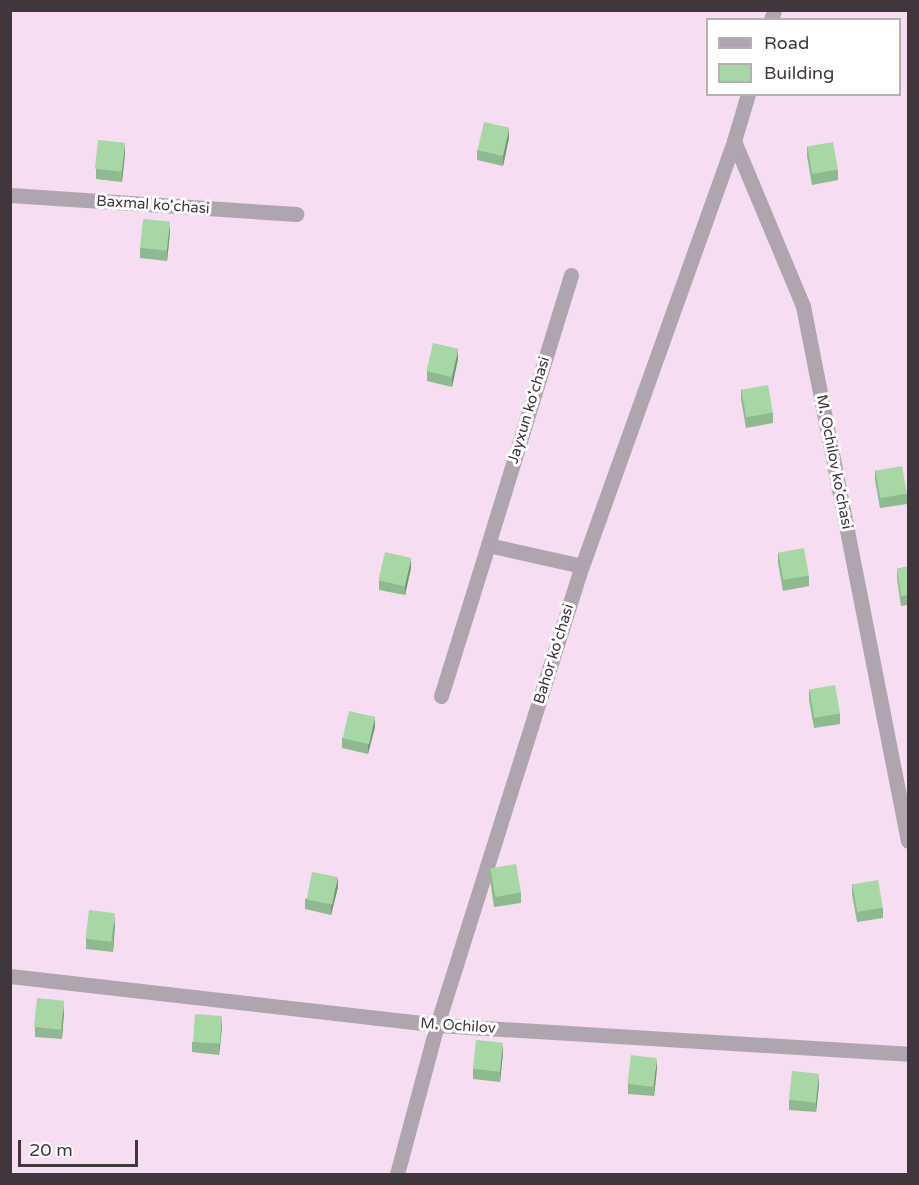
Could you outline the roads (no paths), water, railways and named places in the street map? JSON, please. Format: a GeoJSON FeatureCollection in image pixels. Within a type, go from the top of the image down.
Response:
{"type":"FeatureCollection","features":[{"type":"Feature","properties":{"kind":"street"},"geometry":{"type":"LineString","coordinates":[[734,141],[747,96]]}},
{"type":"Feature","properties":{"kind":"street","name":"Bahor ko'chasi"},"geometry":{"type":"LineString","coordinates":[[397,1174],[437,1025],[582,566],[734,141]]}},
{"type":"Feature","properties":{"kind":"street","name":"M. Ochilov ko'chasi"},"geometry":{"type":"LineString","coordinates":[[734,141],[803,306],[909,841]]}},
{"type":"Feature","properties":{"kind":"street","name":"Baxmal ko'chasi"},"geometry":{"type":"LineString","coordinates":[[10,195],[296,214]]}},
{"type":"Feature","properties":{"kind":"street","name":"Jayxun ko'chasi"},"geometry":{"type":"LineString","coordinates":[[441,696],[571,275]]}},
{"type":"Feature","properties":{"kind":"street"},"geometry":{"type":"LineString","coordinates":[[488,545],[582,566]]}},
{"type":"Feature","properties":{"kind":"street","name":"M. Ochilov"},"geometry":{"type":"LineString","coordinates":[[10,976],[437,1025],[909,1054]]}}]}
